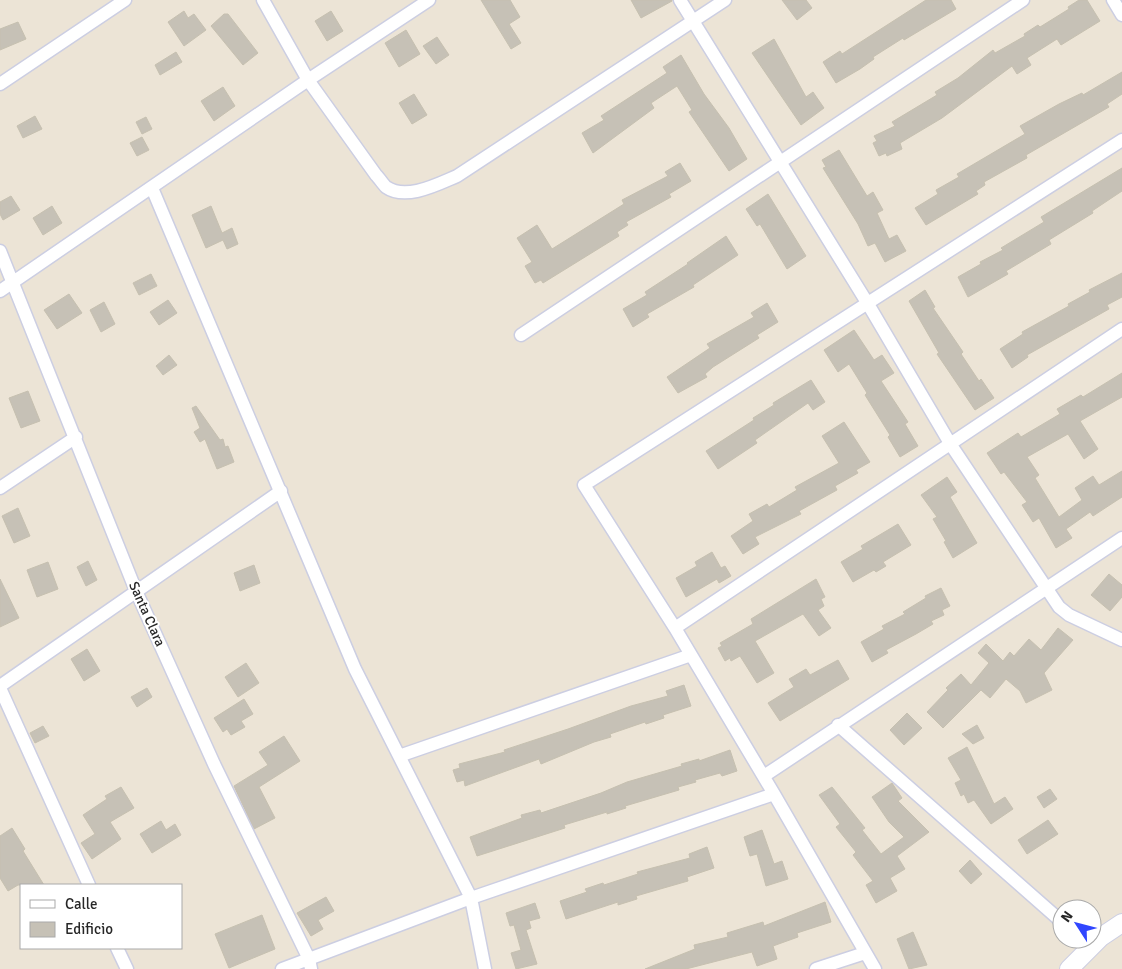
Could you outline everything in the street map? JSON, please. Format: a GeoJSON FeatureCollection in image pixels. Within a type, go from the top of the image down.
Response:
{"type":"FeatureCollection","features":[{"type":"Feature","properties":{"kind":"main road"},"geometry":{"type":"LineString","coordinates":[[1102,934],[1122,923]]}},
{"type":"Feature","properties":{"kind":"main road"},"geometry":{"type":"LineString","coordinates":[[1069,969],[1082,949]]}},
{"type":"Feature","properties":{"kind":"street"},"geometry":{"type":"LineString","coordinates":[[0,84],[125,0]]}},
{"type":"Feature","properties":{"kind":"street"},"geometry":{"type":"LineString","coordinates":[[262,0],[308,80],[387,187],[401,192],[421,190],[457,176],[725,0]]}},
{"type":"Feature","properties":{"kind":"street"},"geometry":{"type":"LineString","coordinates":[[0,291],[308,80],[429,0]]}},
{"type":"Feature","properties":{"kind":"street"},"geometry":{"type":"LineString","coordinates":[[680,0],[868,304],[951,445],[1059,607],[1069,615],[1122,640]]}},
{"type":"Feature","properties":{"kind":"street"},"geometry":{"type":"LineString","coordinates":[[521,336],[1023,0]]}},
{"type":"Feature","properties":{"kind":"street"},"geometry":{"type":"LineString","coordinates":[[1113,0],[1122,15]]}},
{"type":"Feature","properties":{"kind":"street"},"geometry":{"type":"LineString","coordinates":[[875,969],[764,776],[675,628],[584,485],[1122,140]]}},
{"type":"Feature","properties":{"kind":"street"},"geometry":{"type":"LineString","coordinates":[[152,188],[355,669],[470,898],[485,969]]}},
{"type":"Feature","properties":{"kind":"street","name":"Santa Clara"},"geometry":{"type":"LineString","coordinates":[[0,251],[136,591],[214,764],[310,964]]}},
{"type":"Feature","properties":{"kind":"street"},"geometry":{"type":"LineString","coordinates":[[675,628],[1122,329]]}},
{"type":"Feature","properties":{"kind":"street"},"geometry":{"type":"LineString","coordinates":[[0,488],[76,437]]}},
{"type":"Feature","properties":{"kind":"street"},"geometry":{"type":"LineString","coordinates":[[89,884],[0,687],[281,491]]}},
{"type":"Feature","properties":{"kind":"street"},"geometry":{"type":"LineString","coordinates":[[764,776],[838,725],[1048,590],[1122,538]]}},
{"type":"Feature","properties":{"kind":"street"},"geometry":{"type":"LineString","coordinates":[[399,756],[691,655]]}},
{"type":"Feature","properties":{"kind":"street"},"geometry":{"type":"LineString","coordinates":[[838,725],[1052,913]]}},
{"type":"Feature","properties":{"kind":"street"},"geometry":{"type":"LineString","coordinates":[[282,969],[310,964],[470,898],[774,794]]}},
{"type":"Feature","properties":{"kind":"street"},"geometry":{"type":"LineString","coordinates":[[117,949],[127,969]]}},
{"type":"Feature","properties":{"kind":"street"},"geometry":{"type":"LineString","coordinates":[[816,969],[865,953]]}},
{"type":"Feature","properties":{"kind":"building"},"geometry":{"type":"Polygon","coordinates":[[[481,0],[510,0],[520,17],[509,24],[521,43],[511,49],[481,0]]]}},
{"type":"Feature","properties":{"kind":"building"},"geometry":{"type":"Polygon","coordinates":[[[631,0],[672,0],[672,1],[641,18],[631,0]]]}},
{"type":"Feature","properties":{"kind":"building"},"geometry":{"type":"Polygon","coordinates":[[[782,0],[806,0],[812,8],[797,20],[782,0]]]}},
{"type":"Feature","properties":{"kind":"building"},"geometry":{"type":"Polygon","coordinates":[[[926,0],[951,0],[956,9],[904,40],[903,38],[873,57],[874,59],[860,69],[836,83],[823,62],[840,51],[842,54],[926,0]]]}},
{"type":"Feature","properties":{"kind":"building"},"geometry":{"type":"Polygon","coordinates":[[[1079,0],[1087,0],[1100,21],[1061,45],[1057,39],[1027,58],[1031,65],[1017,74],[1012,66],[942,118],[900,143],[902,149],[887,156],[886,153],[879,156],[873,143],[877,141],[874,136],[895,126],[892,122],[937,95],[935,92],[958,78],[993,50],[995,53],[1025,36],[1024,34],[1038,25],[1040,27],[1069,9],[1068,7],[1079,0]]]}},
{"type":"Feature","properties":{"kind":"building"},"geometry":{"type":"Polygon","coordinates":[[[184,11],[188,18],[194,14],[206,30],[184,46],[168,22],[184,11]]]}},
{"type":"Feature","properties":{"kind":"building"},"geometry":{"type":"Polygon","coordinates":[[[331,11],[343,31],[327,41],[315,21],[331,11]]]}},
{"type":"Feature","properties":{"kind":"building"},"geometry":{"type":"Polygon","coordinates":[[[224,14],[228,14],[258,53],[243,65],[211,26],[224,14]]]}},
{"type":"Feature","properties":{"kind":"building"},"geometry":{"type":"Polygon","coordinates":[[[18,22],[26,39],[0,50],[0,29],[18,22]]]}},
{"type":"Feature","properties":{"kind":"building"},"geometry":{"type":"Polygon","coordinates":[[[406,30],[420,54],[399,67],[385,43],[406,30]]]}},
{"type":"Feature","properties":{"kind":"building"},"geometry":{"type":"Polygon","coordinates":[[[437,37],[449,55],[436,64],[423,46],[437,37]]]}},
{"type":"Feature","properties":{"kind":"building"},"geometry":{"type":"Polygon","coordinates":[[[774,39],[806,97],[813,92],[824,108],[801,125],[752,53],[774,39]]]}},
{"type":"Feature","properties":{"kind":"building"},"geometry":{"type":"Polygon","coordinates":[[[176,52],[182,62],[160,75],[155,65],[176,52]]]}},
{"type":"Feature","properties":{"kind":"building"},"geometry":{"type":"Polygon","coordinates":[[[681,55],[747,159],[729,171],[689,112],[692,110],[677,86],[651,103],[654,108],[593,153],[582,133],[604,120],[601,116],[667,73],[663,67],[681,55]]]}},
{"type":"Feature","properties":{"kind":"building"},"geometry":{"type":"Polygon","coordinates":[[[1122,72],[1122,94],[1107,104],[1109,107],[1026,155],[1027,158],[984,182],[985,185],[976,191],[978,194],[926,225],[915,208],[938,194],[936,190],[959,177],[957,174],[1025,134],[1020,126],[1059,104],[1082,93],[1083,95],[1122,72]]]}},
{"type":"Feature","properties":{"kind":"building"},"geometry":{"type":"Polygon","coordinates":[[[223,87],[235,106],[214,121],[201,101],[223,87]]]}},
{"type":"Feature","properties":{"kind":"building"},"geometry":{"type":"Polygon","coordinates":[[[414,94],[427,115],[412,124],[399,103],[414,94]]]}},
{"type":"Feature","properties":{"kind":"building"},"geometry":{"type":"Polygon","coordinates":[[[35,116],[42,129],[23,138],[17,126],[35,116]]]}},
{"type":"Feature","properties":{"kind":"building"},"geometry":{"type":"Polygon","coordinates":[[[146,117],[152,129],[142,134],[136,122],[146,117]]]}},
{"type":"Feature","properties":{"kind":"building"},"geometry":{"type":"Polygon","coordinates":[[[142,137],[149,150],[137,156],[130,143],[142,137]]]}},
{"type":"Feature","properties":{"kind":"building"},"geometry":{"type":"Polygon","coordinates":[[[839,150],[867,196],[873,192],[883,210],[877,213],[889,239],[897,235],[906,251],[885,262],[875,243],[868,246],[858,224],[823,168],[826,167],[822,160],[839,150]]]}},
{"type":"Feature","properties":{"kind":"building"},"geometry":{"type":"Polygon","coordinates":[[[680,163],[691,181],[669,194],[671,197],[626,222],[628,225],[617,232],[619,236],[543,283],[541,280],[535,283],[525,266],[532,262],[517,238],[537,225],[552,249],[624,204],[622,200],[668,176],[665,172],[680,163]]]}},
{"type":"Feature","properties":{"kind":"building"},"geometry":{"type":"Polygon","coordinates":[[[1122,168],[1122,191],[1092,211],[1093,213],[1049,240],[1051,244],[1006,271],[1008,274],[968,297],[958,277],[1044,222],[1041,217],[1122,168]]]}},
{"type":"Feature","properties":{"kind":"building"},"geometry":{"type":"Polygon","coordinates":[[[768,194],[806,256],[787,269],[760,224],[757,226],[746,209],[768,194]]]}},
{"type":"Feature","properties":{"kind":"building"},"geometry":{"type":"Polygon","coordinates":[[[11,196],[20,210],[3,220],[0,214],[0,202],[11,196]]]}},
{"type":"Feature","properties":{"kind":"building"},"geometry":{"type":"Polygon","coordinates":[[[52,206],[62,223],[43,235],[33,218],[52,206]]]}},
{"type":"Feature","properties":{"kind":"building"},"geometry":{"type":"Polygon","coordinates":[[[211,206],[222,233],[232,228],[238,244],[227,249],[223,240],[206,248],[192,215],[211,206]]]}},
{"type":"Feature","properties":{"kind":"building"},"geometry":{"type":"Polygon","coordinates":[[[726,236],[738,255],[693,285],[694,287],[647,314],[649,317],[633,327],[623,309],[647,295],[645,292],[726,236]]]}},
{"type":"Feature","properties":{"kind":"building"},"geometry":{"type":"Polygon","coordinates":[[[1122,273],[1122,297],[1107,305],[1109,309],[1027,355],[1028,357],[1012,368],[1000,349],[1023,334],[1022,332],[1069,306],[1068,304],[1090,292],[1089,290],[1122,273]]]}},
{"type":"Feature","properties":{"kind":"building"},"geometry":{"type":"Polygon","coordinates":[[[151,274],[157,286],[139,295],[133,283],[151,274]]]}},
{"type":"Feature","properties":{"kind":"building"},"geometry":{"type":"Polygon","coordinates":[[[925,290],[935,307],[933,308],[963,352],[961,354],[979,381],[981,379],[994,398],[975,410],[937,354],[939,353],[909,301],[925,290]]]}},
{"type":"Feature","properties":{"kind":"building"},"geometry":{"type":"Polygon","coordinates":[[[69,294],[82,313],[57,329],[44,310],[69,294]]]}},
{"type":"Feature","properties":{"kind":"building"},"geometry":{"type":"Polygon","coordinates":[[[168,300],[177,313],[159,325],[150,312],[168,300]]]}},
{"type":"Feature","properties":{"kind":"building"},"geometry":{"type":"Polygon","coordinates":[[[104,302],[115,324],[101,332],[90,310],[104,302]]]}},
{"type":"Feature","properties":{"kind":"building"},"geometry":{"type":"Polygon","coordinates":[[[767,303],[778,322],[757,335],[759,338],[713,367],[705,374],[707,377],[678,393],[667,377],[710,348],[707,344],[754,317],[751,313],[767,303]]]}},
{"type":"Feature","properties":{"kind":"building"},"geometry":{"type":"Polygon","coordinates":[[[854,330],[874,360],[882,355],[894,373],[881,381],[908,422],[905,424],[918,446],[900,457],[888,437],[890,435],[865,395],[867,393],[849,364],[838,372],[824,350],[854,330]]]}},
{"type":"Feature","properties":{"kind":"building"},"geometry":{"type":"Polygon","coordinates":[[[169,355],[177,365],[163,375],[156,366],[169,355]]]}},
{"type":"Feature","properties":{"kind":"building"},"geometry":{"type":"Polygon","coordinates":[[[1122,373],[1122,397],[1080,421],[1098,449],[1084,459],[1068,434],[1027,457],[1039,475],[1035,478],[1059,517],[1082,500],[1075,488],[1093,476],[1099,485],[1122,471],[1122,497],[1093,516],[1090,512],[1066,529],[1072,538],[1056,548],[1039,518],[1033,522],[1022,505],[1027,502],[1004,472],[1001,474],[987,453],[1018,433],[1021,437],[1060,414],[1057,409],[1081,395],[1083,397],[1122,373]]]}},
{"type":"Feature","properties":{"kind":"building"},"geometry":{"type":"Polygon","coordinates":[[[811,380],[825,402],[813,410],[808,403],[755,440],[757,443],[718,469],[706,451],[754,420],[753,418],[774,405],[773,403],[811,380]]]}},
{"type":"Feature","properties":{"kind":"building"},"geometry":{"type":"Polygon","coordinates":[[[28,391],[40,421],[21,428],[9,398],[28,391]]]}},
{"type":"Feature","properties":{"kind":"building"},"geometry":{"type":"Polygon","coordinates":[[[196,406],[220,440],[223,439],[225,447],[228,446],[234,462],[217,469],[205,439],[200,442],[194,432],[200,428],[192,408],[196,406]]]}},
{"type":"Feature","properties":{"kind":"building"},"geometry":{"type":"Polygon","coordinates":[[[844,422],[870,462],[856,470],[858,473],[835,486],[837,490],[799,511],[801,514],[755,537],[759,544],[743,554],[731,536],[753,521],[749,514],[767,504],[769,507],[797,490],[795,487],[839,463],[822,436],[844,422]]]}},
{"type":"Feature","properties":{"kind":"building"},"geometry":{"type":"Polygon","coordinates":[[[947,477],[957,492],[950,497],[977,543],[953,558],[944,542],[946,541],[933,519],[937,517],[921,495],[947,477]]]}},
{"type":"Feature","properties":{"kind":"building"},"geometry":{"type":"Polygon","coordinates":[[[18,508],[30,536],[14,543],[2,516],[18,508]]]}},
{"type":"Feature","properties":{"kind":"building"},"geometry":{"type":"Polygon","coordinates":[[[898,524],[911,545],[883,562],[886,566],[876,572],[874,570],[853,582],[841,562],[863,549],[861,546],[898,524]]]}},
{"type":"Feature","properties":{"kind":"building"},"geometry":{"type":"Polygon","coordinates":[[[712,552],[721,568],[725,566],[731,576],[719,583],[717,579],[686,597],[676,578],[697,566],[695,562],[712,552]]]}},
{"type":"Feature","properties":{"kind":"building"},"geometry":{"type":"Polygon","coordinates":[[[88,561],[97,580],[86,586],[77,567],[88,561]]]}},
{"type":"Feature","properties":{"kind":"building"},"geometry":{"type":"Polygon","coordinates":[[[48,562],[58,589],[37,597],[27,570],[48,562]]]}},
{"type":"Feature","properties":{"kind":"building"},"geometry":{"type":"Polygon","coordinates":[[[254,565],[260,583],[240,591],[234,573],[254,565]]]}},
{"type":"Feature","properties":{"kind":"building"},"geometry":{"type":"Polygon","coordinates":[[[1109,574],[1122,585],[1122,597],[1110,611],[1091,595],[1109,574]]]}},
{"type":"Feature","properties":{"kind":"building"},"geometry":{"type":"Polygon","coordinates":[[[0,579],[19,618],[0,627],[0,579]]]}},
{"type":"Feature","properties":{"kind":"building"},"geometry":{"type":"Polygon","coordinates":[[[816,579],[825,597],[821,599],[824,606],[818,610],[831,628],[819,636],[803,614],[755,641],[774,673],[757,683],[740,656],[731,661],[730,658],[725,661],[718,648],[722,646],[720,643],[753,624],[751,619],[816,579]]]}},
{"type":"Feature","properties":{"kind":"building"},"geometry":{"type":"Polygon","coordinates":[[[941,588],[950,606],[942,610],[944,615],[931,621],[933,624],[886,650],[888,653],[872,662],[861,642],[884,629],[882,626],[905,614],[903,612],[926,598],[925,596],[941,588]]]}},
{"type":"Feature","properties":{"kind":"building"},"geometry":{"type":"Polygon","coordinates":[[[1058,628],[1073,640],[1044,673],[1052,690],[1026,703],[1020,691],[1006,679],[990,698],[981,690],[943,728],[927,712],[948,690],[946,688],[961,674],[971,685],[989,663],[978,653],[986,644],[1003,661],[1010,652],[1014,656],[1029,639],[1041,650],[1058,628]]]}},
{"type":"Feature","properties":{"kind":"building"},"geometry":{"type":"Polygon","coordinates":[[[87,649],[100,671],[84,681],[71,659],[87,649]]]}},
{"type":"Feature","properties":{"kind":"building"},"geometry":{"type":"Polygon","coordinates":[[[838,660],[849,679],[780,721],[768,703],[794,687],[789,679],[806,669],[810,675],[838,660]]]}},
{"type":"Feature","properties":{"kind":"building"},"geometry":{"type":"Polygon","coordinates":[[[246,663],[259,683],[238,697],[225,677],[246,663]]]}},
{"type":"Feature","properties":{"kind":"building"},"geometry":{"type":"Polygon","coordinates":[[[684,685],[691,706],[663,715],[664,718],[646,724],[645,722],[610,734],[611,737],[541,764],[539,759],[465,786],[464,780],[457,782],[453,770],[460,768],[459,764],[505,752],[504,750],[631,706],[668,696],[666,691],[684,685]]]}},
{"type":"Feature","properties":{"kind":"building"},"geometry":{"type":"Polygon","coordinates":[[[147,688],[152,697],[137,707],[131,697],[147,688]]]}},
{"type":"Feature","properties":{"kind":"building"},"geometry":{"type":"Polygon","coordinates":[[[244,699],[253,714],[241,721],[245,727],[231,735],[227,729],[223,732],[214,718],[244,699]]]}},
{"type":"Feature","properties":{"kind":"building"},"geometry":{"type":"Polygon","coordinates":[[[907,713],[922,728],[904,745],[890,730],[907,713]]]}},
{"type":"Feature","properties":{"kind":"building"},"geometry":{"type":"Polygon","coordinates":[[[977,725],[984,738],[973,744],[962,734],[977,725]]]}},
{"type":"Feature","properties":{"kind":"building"},"geometry":{"type":"Polygon","coordinates":[[[43,726],[49,736],[35,743],[30,733],[43,726]]]}},
{"type":"Feature","properties":{"kind":"building"},"geometry":{"type":"Polygon","coordinates":[[[284,736],[300,761],[259,787],[275,818],[254,829],[234,786],[268,765],[259,752],[284,736]]]}},
{"type":"Feature","properties":{"kind":"building"},"geometry":{"type":"Polygon","coordinates":[[[967,747],[994,804],[1005,797],[1013,809],[991,824],[974,800],[968,803],[964,794],[961,796],[955,783],[961,780],[948,758],[967,747]]]}},
{"type":"Feature","properties":{"kind":"building"},"geometry":{"type":"Polygon","coordinates":[[[730,750],[737,771],[722,776],[720,773],[695,780],[696,782],[678,787],[679,790],[625,806],[626,808],[607,814],[607,812],[564,825],[565,828],[477,856],[470,837],[522,818],[521,815],[540,810],[541,813],[601,793],[627,782],[682,766],[681,764],[699,759],[699,761],[730,750]]]}},
{"type":"Feature","properties":{"kind":"building"},"geometry":{"type":"Polygon","coordinates":[[[892,783],[902,798],[898,801],[929,832],[897,856],[905,869],[890,878],[897,891],[876,903],[866,885],[873,881],[853,855],[856,852],[836,827],[840,824],[819,795],[832,787],[865,828],[862,830],[881,854],[904,837],[889,822],[872,797],[892,783]]]}},
{"type":"Feature","properties":{"kind":"building"},"geometry":{"type":"Polygon","coordinates":[[[121,787],[134,808],[110,822],[121,839],[92,859],[81,843],[95,834],[83,815],[107,799],[105,796],[121,787]]]}},
{"type":"Feature","properties":{"kind":"building"},"geometry":{"type":"Polygon","coordinates":[[[1050,789],[1057,799],[1044,808],[1037,797],[1050,789]]]}},
{"type":"Feature","properties":{"kind":"building"},"geometry":{"type":"Polygon","coordinates":[[[1048,820],[1058,834],[1027,854],[1018,840],[1048,820]]]}},
{"type":"Feature","properties":{"kind":"building"},"geometry":{"type":"Polygon","coordinates":[[[161,821],[166,830],[175,824],[181,835],[152,853],[140,834],[161,821]]]}},
{"type":"Feature","properties":{"kind":"building"},"geometry":{"type":"Polygon","coordinates":[[[12,828],[25,849],[23,851],[43,884],[20,884],[8,891],[0,878],[0,836],[12,828]]]}},
{"type":"Feature","properties":{"kind":"building"},"geometry":{"type":"Polygon","coordinates":[[[762,830],[774,864],[782,861],[788,879],[766,886],[757,854],[750,856],[744,837],[762,830]]]}},
{"type":"Feature","properties":{"kind":"building"},"geometry":{"type":"Polygon","coordinates":[[[707,847],[714,868],[687,877],[688,881],[636,896],[637,899],[618,905],[618,902],[566,919],[560,901],[587,892],[585,889],[603,883],[604,885],[638,874],[637,872],[690,858],[689,854],[707,847]]]}},
{"type":"Feature","properties":{"kind":"building"},"geometry":{"type":"Polygon","coordinates":[[[970,860],[982,874],[971,884],[959,871],[970,860]]]}},
{"type":"Feature","properties":{"kind":"building"},"geometry":{"type":"Polygon","coordinates":[[[326,897],[334,911],[318,920],[323,929],[311,936],[297,913],[326,897]]]}},
{"type":"Feature","properties":{"kind":"building"},"geometry":{"type":"Polygon","coordinates":[[[825,902],[831,922],[797,933],[798,937],[773,946],[777,959],[757,966],[752,952],[686,969],[645,969],[695,949],[694,945],[728,937],[727,933],[763,922],[764,926],[825,902]]]}},
{"type":"Feature","properties":{"kind":"building"},"geometry":{"type":"Polygon","coordinates":[[[535,903],[540,918],[529,921],[531,928],[526,930],[537,964],[516,969],[511,953],[521,950],[514,925],[510,926],[506,913],[535,903]]]}},
{"type":"Feature","properties":{"kind":"building"},"geometry":{"type":"Polygon","coordinates":[[[262,915],[275,949],[229,968],[215,934],[262,915]]]}},
{"type":"Feature","properties":{"kind":"building"},"geometry":{"type":"Polygon","coordinates":[[[913,932],[927,965],[909,969],[897,939],[913,932]]]}}]}
